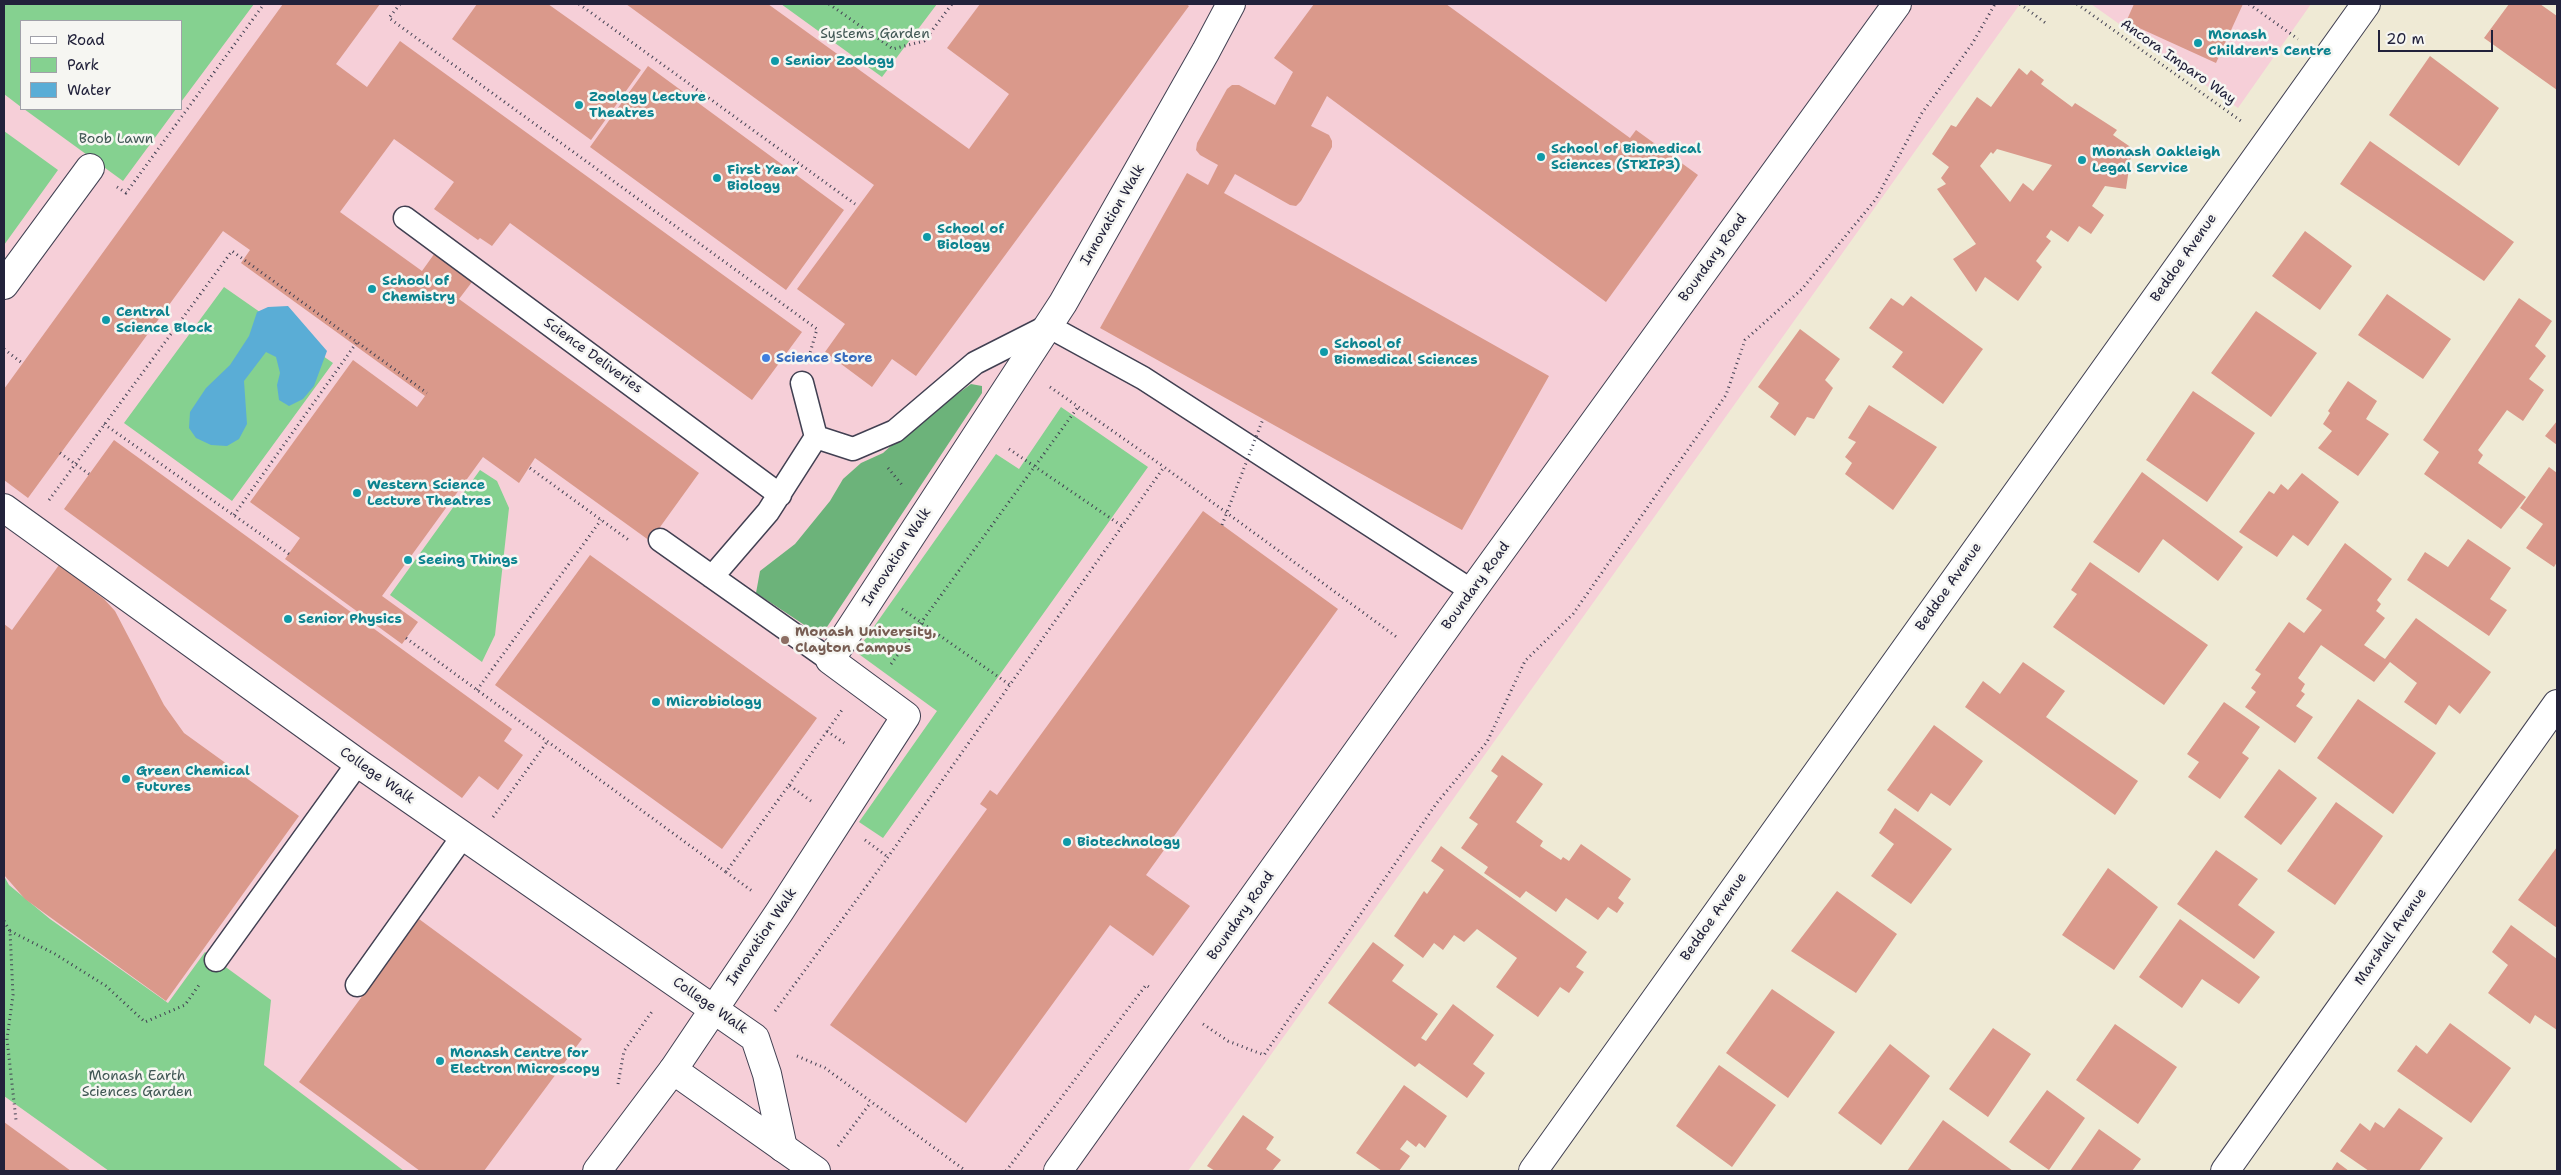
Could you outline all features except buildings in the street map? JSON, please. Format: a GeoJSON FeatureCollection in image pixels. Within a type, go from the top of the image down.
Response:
{"type":"FeatureCollection","features":[{"type":"Feature","properties":{"kind":"street","name":"Innovation Walk"},"geometry":{"type":"LineString","coordinates":[[596,1171],[672,1070],[714,1009],[839,821],[906,716],[830,660],[1048,326],[1202,60],[1231,4]]}},
{"type":"Feature","properties":{"kind":"street","name":"Boundary Road"},"geometry":{"type":"LineString","coordinates":[[1058,1171],[1472,591],[1897,4]]}},
{"type":"Feature","properties":{"kind":"street","name":"Beddoe Avenue"},"geometry":{"type":"LineString","coordinates":[[1533,1171],[2366,4]]}},
{"type":"Feature","properties":{"kind":"street"},"geometry":{"type":"LineString","coordinates":[[4,285],[90,168]]}},
{"type":"Feature","properties":{"kind":"street","name":"College Walk"},"geometry":{"type":"LineString","coordinates":[[4,508],[358,763],[755,1038],[767,1074],[783,1148]]}},
{"type":"Feature","properties":{"kind":"street","name":"Marshall Avenue"},"geometry":{"type":"LineString","coordinates":[[2225,1171],[2557,704]]}},
{"type":"Feature","properties":{"kind":"street"},"geometry":{"type":"LineString","coordinates":[[672,1070],[816,1171]]}},
{"type":"Feature","properties":{"kind":"lane","name":"Science Deliveries"},"geometry":{"type":"LineString","coordinates":[[405,218],[780,495]]}},
{"type":"Feature","properties":{"kind":"lane"},"geometry":{"type":"LineString","coordinates":[[816,437],[853,449],[895,430],[975,363],[1048,326],[1143,378],[1472,591]]}},
{"type":"Feature","properties":{"kind":"lane"},"geometry":{"type":"LineString","coordinates":[[712,577],[780,495],[816,437],[802,383]]}},
{"type":"Feature","properties":{"kind":"lane"},"geometry":{"type":"LineString","coordinates":[[660,540],[830,660]]}},
{"type":"Feature","properties":{"kind":"lane"},"geometry":{"type":"LineString","coordinates":[[216,960],[358,763]]}},
{"type":"Feature","properties":{"kind":"lane"},"geometry":{"type":"LineString","coordinates":[[357,985],[468,840]]}},
{"type":"Feature","properties":{"kind":"path"},"geometry":{"type":"LineString","coordinates":[[90,168],[126,193],[264,4]]}},
{"type":"Feature","properties":{"kind":"path"},"geometry":{"type":"LineString","coordinates":[[400,4],[389,18],[817,329],[802,383]]}},
{"type":"Feature","properties":{"kind":"path"},"geometry":{"type":"LineString","coordinates":[[579,4],[855,204]]}},
{"type":"Feature","properties":{"kind":"path"},"geometry":{"type":"LineString","coordinates":[[829,4],[893,49],[924,41],[952,4]]}},
{"type":"Feature","properties":{"kind":"path"},"geometry":{"type":"LineString","coordinates":[[1199,1021],[1228,1041],[1264,1055],[1436,804],[1487,742],[1525,662],[1573,614],[1726,395],[1745,340],[1802,289],[1876,199],[1922,113],[1972,44],[1995,4]]}},
{"type":"Feature","properties":{"kind":"path"},"geometry":{"type":"LineString","coordinates":[[2020,4],[2048,24]]}},
{"type":"Feature","properties":{"kind":"path","name":"Ancora Imparo Way"},"geometry":{"type":"LineString","coordinates":[[2077,4],[2242,121]]}},
{"type":"Feature","properties":{"kind":"path"},"geometry":{"type":"LineString","coordinates":[[2250,4],[2299,40]]}},
{"type":"Feature","properties":{"kind":"path"},"geometry":{"type":"LineString","coordinates":[[29,527],[232,251],[427,393]]}},
{"type":"Feature","properties":{"kind":"path"},"geometry":{"type":"LineString","coordinates":[[234,515],[357,342]]}},
{"type":"Feature","properties":{"kind":"path"},"geometry":{"type":"LineString","coordinates":[[4,349],[22,363]]}},
{"type":"Feature","properties":{"kind":"path"},"geometry":{"type":"LineString","coordinates":[[1021,367],[1164,467],[1424,658]]}},
{"type":"Feature","properties":{"kind":"path"},"geometry":{"type":"LineString","coordinates":[[406,638],[726,872],[789,785],[866,687],[922,623],[1078,407]]}},
{"type":"Feature","properties":{"kind":"path"},"geometry":{"type":"LineString","coordinates":[[1222,525],[1263,419]]}},
{"type":"Feature","properties":{"kind":"path"},"geometry":{"type":"LineString","coordinates":[[104,424],[289,554]]}},
{"type":"Feature","properties":{"kind":"path"},"geometry":{"type":"LineString","coordinates":[[853,449],[886,466],[924,514]]}},
{"type":"Feature","properties":{"kind":"path"},"geometry":{"type":"LineString","coordinates":[[60,453],[89,474]]}},
{"type":"Feature","properties":{"kind":"path"},"geometry":{"type":"LineString","coordinates":[[1035,467],[1122,526]]}},
{"type":"Feature","properties":{"kind":"path"},"geometry":{"type":"LineString","coordinates":[[755,1038],[888,857],[1164,467]]}},
{"type":"Feature","properties":{"kind":"path"},"geometry":{"type":"LineString","coordinates":[[530,468],[650,556],[684,556]]}},
{"type":"Feature","properties":{"kind":"path"},"geometry":{"type":"LineString","coordinates":[[477,690],[601,520]]}},
{"type":"Feature","properties":{"kind":"path"},"geometry":{"type":"LineString","coordinates":[[922,623],[1010,685]]}},
{"type":"Feature","properties":{"kind":"path"},"geometry":{"type":"LineString","coordinates":[[468,840],[547,742]]}},
{"type":"Feature","properties":{"kind":"path"},"geometry":{"type":"LineString","coordinates":[[789,785],[888,857]]}},
{"type":"Feature","properties":{"kind":"path"},"geometry":{"type":"LineString","coordinates":[[4,921],[10,931],[13,996],[7,1038],[16,1120]]}},
{"type":"Feature","properties":{"kind":"path"},"geometry":{"type":"LineString","coordinates":[[10,931],[56,954],[106,986],[145,1022],[185,1004],[216,960]]}},
{"type":"Feature","properties":{"kind":"path"},"geometry":{"type":"LineString","coordinates":[[618,1086],[624,1051],[674,981]]}},
{"type":"Feature","properties":{"kind":"path","name":"College Walk"},"geometry":{"type":"LineString","coordinates":[[755,1038],[824,1068],[966,1171]]}},
{"type":"Feature","properties":{"kind":"path"},"geometry":{"type":"LineString","coordinates":[[836,1148],[871,1102]]}},
{"type":"Feature","properties":{"kind":"shaded area","name":"Monash University, Clayton Campus"},"geometry":{"type":"Polygon","coordinates":[[[4,4],[2020,4],[1188,1171],[4,1171],[4,4]]]}},
{"type":"Feature","properties":{"kind":"shaded area"},"geometry":{"type":"Polygon","coordinates":[[[2091,4],[2311,4],[2238,108],[2091,4]]]}},
{"type":"Feature","properties":{"kind":"green space","name":"Boob Lawn"},"geometry":{"type":"Polygon","coordinates":[[[4,4],[254,4],[182,101],[182,20],[20,20],[20,106],[4,94],[4,4]]]}},
{"type":"Feature","properties":{"kind":"green space","name":"Systems Garden"},"geometry":{"type":"Polygon","coordinates":[[[781,4],[937,4],[882,77],[781,4]]]}},
{"type":"Feature","properties":{"kind":"green space","name":"Boob Lawn"},"geometry":{"type":"Polygon","coordinates":[[[25,110],[175,110],[123,181],[25,110]]]}},
{"type":"Feature","properties":{"kind":"green space"},"geometry":{"type":"Polygon","coordinates":[[[4,131],[58,170],[4,245],[4,131]]]}},
{"type":"Feature","properties":{"kind":"green space"},"geometry":{"type":"Polygon","coordinates":[[[224,287],[333,363],[232,501],[124,423],[224,287]]]}},
{"type":"Feature","properties":{"kind":"green space"},"geometry":{"type":"Polygon","coordinates":[[[971,384],[982,386],[982,393],[821,636],[756,593],[760,571],[795,544],[830,501],[843,479],[861,463],[883,453],[911,428],[971,384]]]}},
{"type":"Feature","properties":{"kind":"green space"},"geometry":{"type":"Polygon","coordinates":[[[1061,407],[1148,467],[883,838],[859,822],[937,711],[856,652],[996,454],[1019,469],[1061,407]]]}},
{"type":"Feature","properties":{"kind":"green space"},"geometry":{"type":"Polygon","coordinates":[[[480,470],[497,481],[509,508],[495,635],[482,662],[390,595],[480,470]]]}},
{"type":"Feature","properties":{"kind":"green space","name":"Monash Earth Sciences Garden"},"geometry":{"type":"Polygon","coordinates":[[[4,876],[9,885],[50,919],[168,1003],[205,952],[271,1000],[264,1065],[404,1171],[109,1171],[4,1096],[4,876]]]}},
{"type":"Feature","properties":{"kind":"water"},"geometry":{"type":"Polygon","coordinates":[[[288,306],[327,351],[314,386],[303,399],[289,406],[279,400],[277,385],[280,373],[276,357],[266,352],[244,381],[247,424],[239,439],[227,446],[211,445],[196,438],[189,428],[190,412],[206,388],[230,365],[249,336],[257,312],[268,307],[288,306]]]}},
{"type":"Feature","properties":{"kind":"place","name":"Monash Children's Centre"},"geometry":{"type":"Point","coordinates":[2198,43]}},
{"type":"Feature","properties":{"kind":"place","name":"Senior Zoology"},"geometry":{"type":"Point","coordinates":[775,61]}},
{"type":"Feature","properties":{"kind":"place","name":"Zoology Lecture Theatres"},"geometry":{"type":"Point","coordinates":[579,105]}},
{"type":"Feature","properties":{"kind":"place","name":"School of Biomedical Sciences (STRIP3)"},"geometry":{"type":"Point","coordinates":[1541,157]}},
{"type":"Feature","properties":{"kind":"place","name":"Monash Oakleigh Legal Service"},"geometry":{"type":"Point","coordinates":[2082,160]}},
{"type":"Feature","properties":{"kind":"place","name":"First Year Biology"},"geometry":{"type":"Point","coordinates":[717,178]}},
{"type":"Feature","properties":{"kind":"place","name":"School of Biology"},"geometry":{"type":"Point","coordinates":[927,237]}},
{"type":"Feature","properties":{"kind":"place","name":"School of Chemistry"},"geometry":{"type":"Point","coordinates":[372,289]}},
{"type":"Feature","properties":{"kind":"place","name":"Central Science Block"},"geometry":{"type":"Point","coordinates":[106,320]}},
{"type":"Feature","properties":{"kind":"place","name":"School of Biomedical Sciences"},"geometry":{"type":"Point","coordinates":[1324,352]}},
{"type":"Feature","properties":{"kind":"place","name":"Science Store"},"geometry":{"type":"Point","coordinates":[766,358]}},
{"type":"Feature","properties":{"kind":"place","name":"Western Science Lecture Theatres"},"geometry":{"type":"Point","coordinates":[357,493]}},
{"type":"Feature","properties":{"kind":"place","name":"Seeing Things"},"geometry":{"type":"Point","coordinates":[408,560]}},
{"type":"Feature","properties":{"kind":"place","name":"Senior Physics"},"geometry":{"type":"Point","coordinates":[288,619]}},
{"type":"Feature","properties":{"kind":"place","name":"Monash University, Clayton Campus"},"geometry":{"type":"Point","coordinates":[785,640]}},
{"type":"Feature","properties":{"kind":"place","name":"Microbiology"},"geometry":{"type":"Point","coordinates":[656,702]}},
{"type":"Feature","properties":{"kind":"place","name":"Green Chemical Futures"},"geometry":{"type":"Point","coordinates":[126,779]}},
{"type":"Feature","properties":{"kind":"place","name":"Biotechnology"},"geometry":{"type":"Point","coordinates":[1067,842]}},
{"type":"Feature","properties":{"kind":"place","name":"Monash Centre for Electron Microscopy"},"geometry":{"type":"Point","coordinates":[440,1061]}}]}
